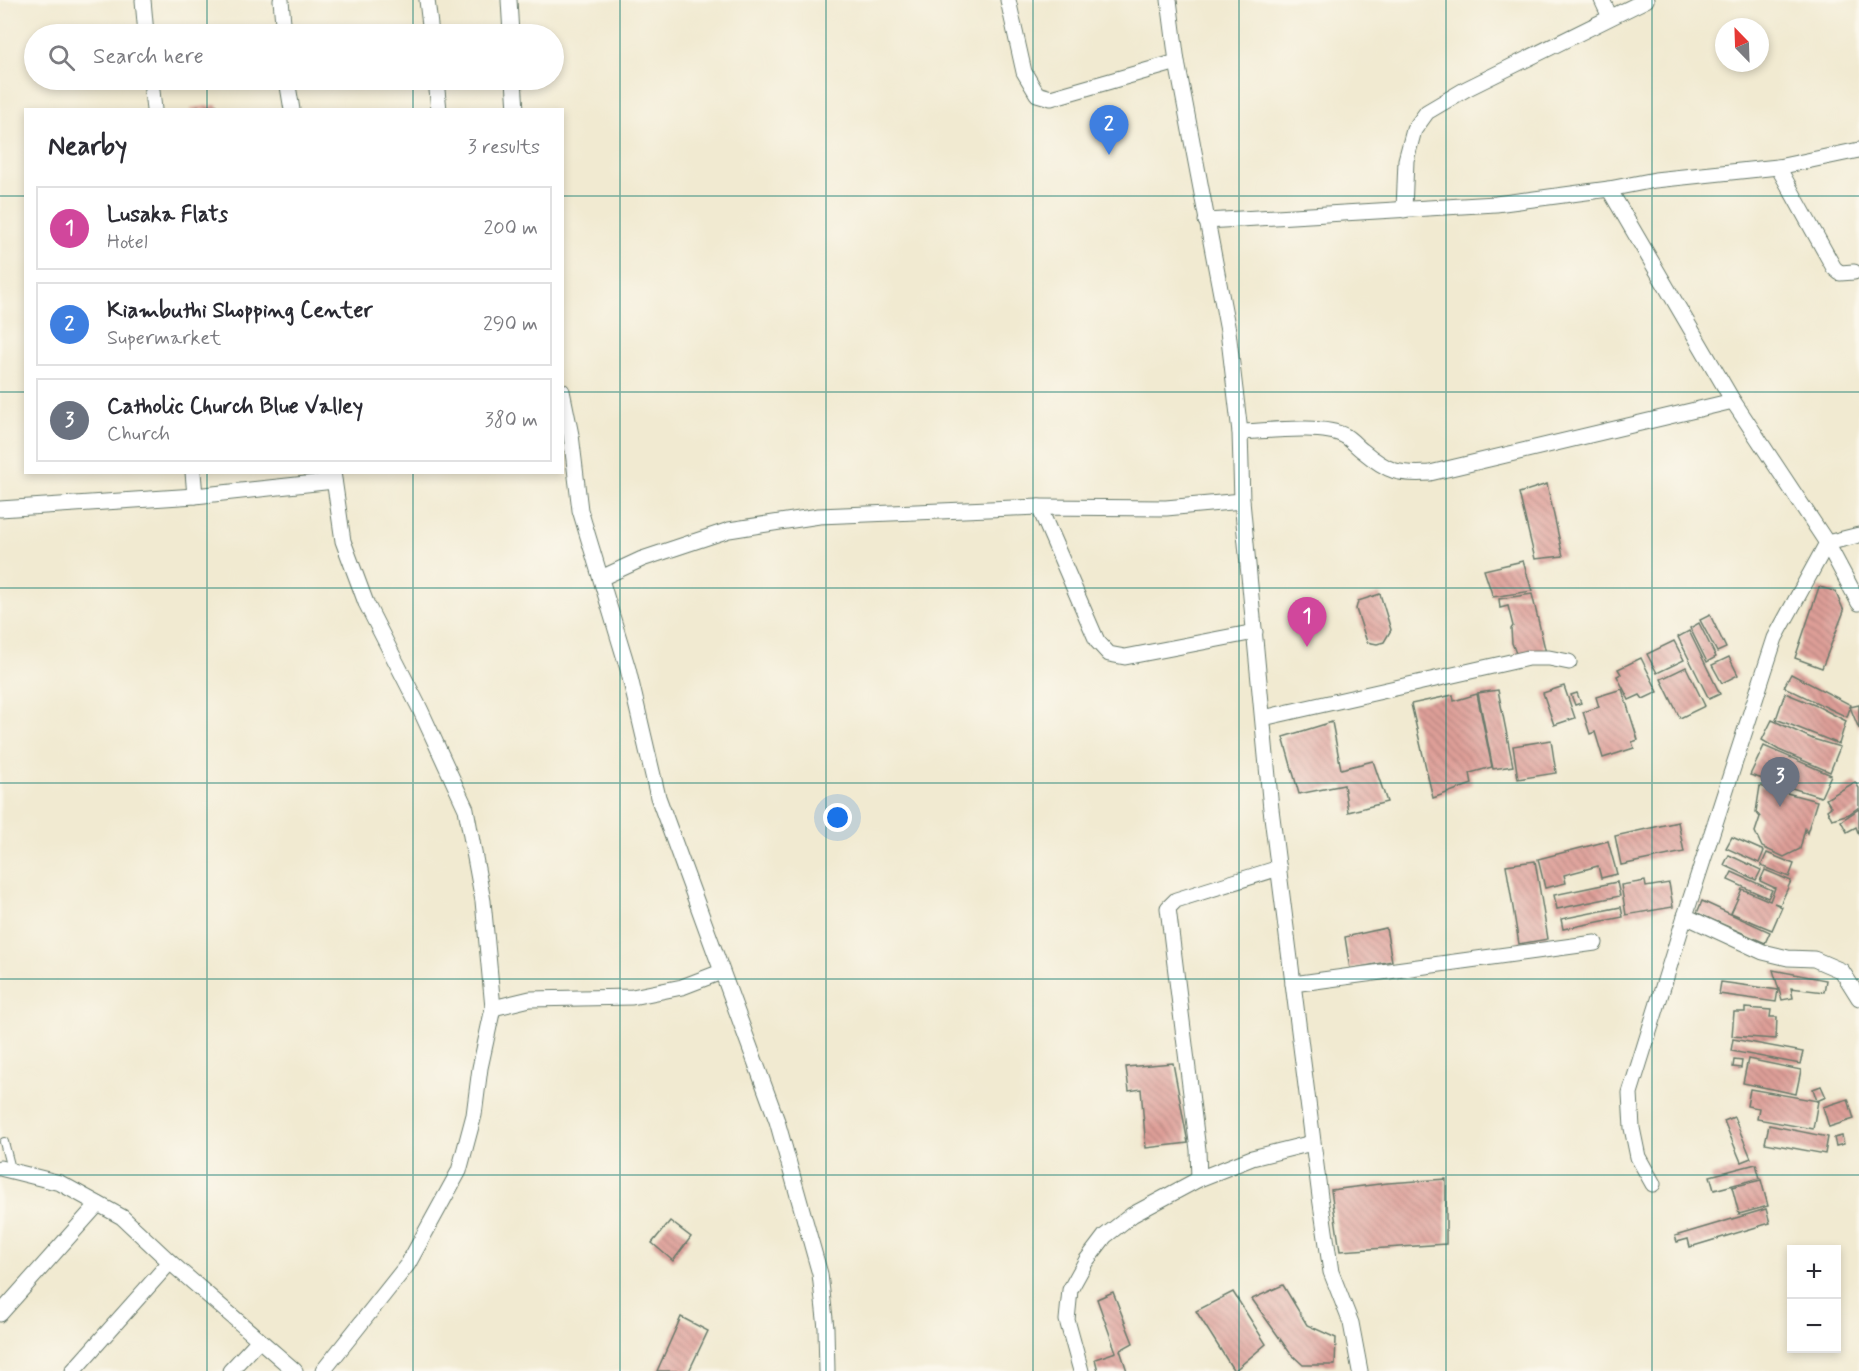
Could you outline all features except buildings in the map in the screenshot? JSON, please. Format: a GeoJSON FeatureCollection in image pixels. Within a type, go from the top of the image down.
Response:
{"type":"FeatureCollection","features":[{"type":"Feature","properties":{"kind":"street"},"geometry":{"type":"LineString","coordinates":[[143,0],[145,24]]}},
{"type":"Feature","properties":{"kind":"street"},"geometry":{"type":"LineString","coordinates":[[281,0],[283,24]]}},
{"type":"Feature","properties":{"kind":"street"},"geometry":{"type":"LineString","coordinates":[[427,0],[430,24]]}},
{"type":"Feature","properties":{"kind":"street"},"geometry":{"type":"LineString","coordinates":[[509,0],[510,24]]}},
{"type":"Feature","properties":{"kind":"street"},"geometry":{"type":"LineString","coordinates":[[1008,0],[1024,72],[1037,94],[1051,98],[1177,62]]}},
{"type":"Feature","properties":{"kind":"street"},"geometry":{"type":"LineString","coordinates":[[1169,0],[1177,62],[1228,331],[1240,432],[1242,501],[1278,868],[1312,1143],[1331,1272],[1351,1323],[1360,1371]]}},
{"type":"Feature","properties":{"kind":"street"},"geometry":{"type":"LineString","coordinates":[[1602,0],[1610,17]]}},
{"type":"Feature","properties":{"kind":"street"},"geometry":{"type":"LineString","coordinates":[[1404,210],[1406,160],[1414,130],[1427,112],[1466,89],[1646,0]]}},
{"type":"Feature","properties":{"kind":"street"},"geometry":{"type":"LineString","coordinates":[[152,90],[154,108]]}},
{"type":"Feature","properties":{"kind":"street"},"geometry":{"type":"LineString","coordinates":[[289,90],[292,108]]}},
{"type":"Feature","properties":{"kind":"street"},"geometry":{"type":"LineString","coordinates":[[437,90],[439,108]]}},
{"type":"Feature","properties":{"kind":"street"},"geometry":{"type":"LineString","coordinates":[[515,90],[516,108]]}},
{"type":"Feature","properties":{"kind":"street"},"geometry":{"type":"LineString","coordinates":[[1206,221],[1496,204],[1609,189],[1655,180],[1778,167],[1859,150]]}},
{"type":"Feature","properties":{"kind":"street"},"geometry":{"type":"LineString","coordinates":[[1778,167],[1834,268],[1840,273],[1854,272]]}},
{"type":"Feature","properties":{"kind":"street"},"geometry":{"type":"LineString","coordinates":[[1609,189],[1733,401],[1827,543],[1859,603]]}},
{"type":"Feature","properties":{"kind":"street"},"geometry":{"type":"LineString","coordinates":[[564,401],[571,435],[580,510],[628,669],[658,797],[777,1121],[820,1274],[826,1328],[826,1371]]}},
{"type":"Feature","properties":{"kind":"street"},"geometry":{"type":"LineString","coordinates":[[1240,432],[1326,430],[1346,437],[1390,471],[1407,475],[1430,473],[1733,401]]}},
{"type":"Feature","properties":{"kind":"street"},"geometry":{"type":"LineString","coordinates":[[193,474],[195,496]]}},
{"type":"Feature","properties":{"kind":"street"},"geometry":{"type":"LineString","coordinates":[[0,509],[195,496],[334,477],[343,541],[366,603],[420,709],[466,809],[483,901],[493,1008],[480,1068],[474,1115],[459,1170],[408,1264],[323,1371]]}},
{"type":"Feature","properties":{"kind":"street"},"geometry":{"type":"LineString","coordinates":[[601,578],[642,559],[729,530],[819,516],[1039,507],[1166,508],[1242,501]]}},
{"type":"Feature","properties":{"kind":"street"},"geometry":{"type":"LineString","coordinates":[[1039,507],[1097,641],[1109,654],[1125,657],[1255,632]]}},
{"type":"Feature","properties":{"kind":"street"},"geometry":{"type":"LineString","coordinates":[[1653,1184],[1638,1157],[1632,1128],[1630,1093],[1685,916],[1775,638],[1827,543],[1859,535]]}},
{"type":"Feature","properties":{"kind":"street"},"geometry":{"type":"LineString","coordinates":[[1263,717],[1520,659],[1549,658],[1569,662]]}},
{"type":"Feature","properties":{"kind":"street"},"geometry":{"type":"LineString","coordinates":[[1198,1179],[1198,1150],[1168,908],[1176,900],[1278,868]]}},
{"type":"Feature","properties":{"kind":"street"},"geometry":{"type":"LineString","coordinates":[[1685,916],[1763,952],[1788,958],[1814,959],[1842,970],[1859,998]]}},
{"type":"Feature","properties":{"kind":"street"},"geometry":{"type":"LineString","coordinates":[[1293,984],[1595,943]]}},
{"type":"Feature","properties":{"kind":"street"},"geometry":{"type":"LineString","coordinates":[[493,1008],[530,999],[632,997],[682,987],[721,972]]}},
{"type":"Feature","properties":{"kind":"street"},"geometry":{"type":"LineString","coordinates":[[1081,1371],[1067,1320],[1070,1290],[1086,1261],[1105,1236],[1132,1215],[1198,1179],[1252,1158],[1312,1143]]}},
{"type":"Feature","properties":{"kind":"street"},"geometry":{"type":"LineString","coordinates":[[5,1168],[60,1183],[122,1217],[295,1371]]}},
{"type":"Feature","properties":{"kind":"street"},"geometry":{"type":"LineString","coordinates":[[0,1314],[98,1204]]}},
{"type":"Feature","properties":{"kind":"street"},"geometry":{"type":"LineString","coordinates":[[73,1371],[170,1262]]}},
{"type":"Feature","properties":{"kind":"street"},"geometry":{"type":"LineString","coordinates":[[230,1371],[259,1340]]}},
{"type":"Feature","properties":{"kind":"lane"},"geometry":{"type":"LineString","coordinates":[[4,1142],[5,1168]]}},
{"type":"Feature","properties":{"kind":"place","name":"Kiambuthi Shopping Center"},"geometry":{"type":"Point","coordinates":[1109,155]}},
{"type":"Feature","properties":{"kind":"place","name":"Lusaka Flats"},"geometry":{"type":"Point","coordinates":[1307,647]}},
{"type":"Feature","properties":{"kind":"place","name":"Catholic Church Blue Valley"},"geometry":{"type":"Point","coordinates":[1780,807]}}]}
